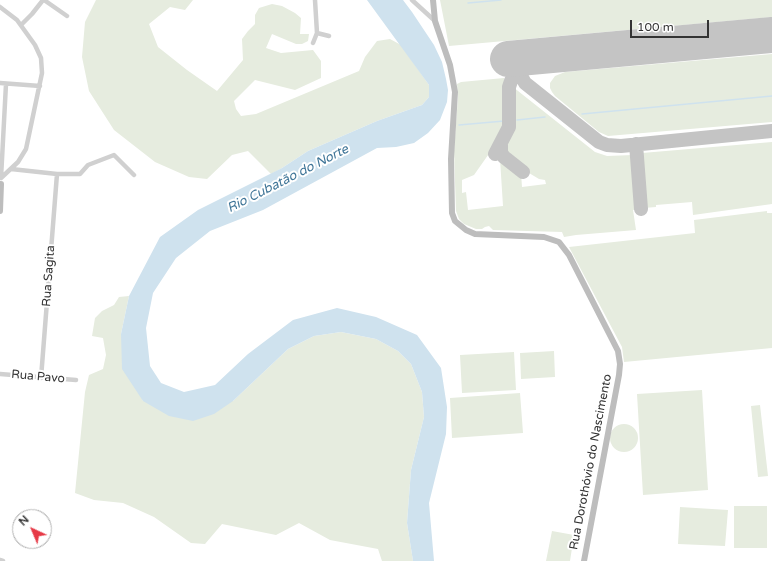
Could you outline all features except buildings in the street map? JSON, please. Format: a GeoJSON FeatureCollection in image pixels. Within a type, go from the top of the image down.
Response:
{"type":"FeatureCollection","features":[{"type":"Feature","properties":{"kind":"street"},"geometry":{"type":"LineString","coordinates":[[21,25],[43,0],[68,16]]}},
{"type":"Feature","properties":{"kind":"street"},"geometry":{"type":"LineString","coordinates":[[313,43],[317,33],[315,0]]}},
{"type":"Feature","properties":{"kind":"street"},"geometry":{"type":"LineString","coordinates":[[412,0],[435,21]]}},
{"type":"Feature","properties":{"kind":"street"},"geometry":{"type":"LineString","coordinates":[[433,0],[435,21]]}},
{"type":"Feature","properties":{"kind":"street"},"geometry":{"type":"LineString","coordinates":[[0,7],[21,25],[35,45],[41,58],[42,73],[26,149],[1,182]]}},
{"type":"Feature","properties":{"kind":"street","name":"Rua Dorothóvio do Nascimento"},"geometry":{"type":"LineString","coordinates":[[435,21],[450,65],[455,92],[451,159],[452,213],[455,221],[466,230],[475,234],[544,237],[556,240],[563,246],[569,256],[615,345],[620,364],[619,375],[584,561]]}},
{"type":"Feature","properties":{"kind":"street"},"geometry":{"type":"LineString","coordinates":[[317,33],[329,36]]}},
{"type":"Feature","properties":{"kind":"street"},"geometry":{"type":"LineString","coordinates":[[0,83],[40,86]]}},
{"type":"Feature","properties":{"kind":"street"},"geometry":{"type":"LineString","coordinates":[[0,211],[2,133],[6,84]]}},
{"type":"Feature","properties":{"kind":"street"},"geometry":{"type":"LineString","coordinates":[[11,168],[57,174],[80,174],[88,165],[114,155],[134,175]]}},
{"type":"Feature","properties":{"kind":"street","name":"Rua Sagita"},"geometry":{"type":"LineString","coordinates":[[41,378],[57,174]]}},
{"type":"Feature","properties":{"kind":"street","name":"Rua Pavo"},"geometry":{"type":"LineString","coordinates":[[0,374],[76,380]]}},
{"type":"Feature","properties":{"kind":"shaded area"},"geometry":{"type":"Polygon","coordinates":[[[96,0],[193,0],[185,10],[170,7],[149,24],[158,47],[217,91],[243,60],[242,39],[255,24],[255,15],[259,8],[272,4],[282,6],[295,13],[301,18],[300,34],[309,34],[308,41],[302,44],[296,44],[272,34],[266,48],[281,53],[313,50],[321,61],[321,78],[295,90],[255,80],[234,101],[236,109],[241,116],[256,114],[359,71],[365,57],[377,41],[390,39],[401,45],[429,85],[429,97],[422,105],[377,121],[308,151],[271,174],[248,151],[232,155],[207,179],[189,177],[155,162],[114,130],[89,91],[82,57],[85,22],[96,0]]]}},
{"type":"Feature","properties":{"kind":"shaded area"},"geometry":{"type":"Polygon","coordinates":[[[440,0],[772,0],[772,17],[449,46],[440,0]]]}},
{"type":"Feature","properties":{"kind":"shaded area"},"geometry":{"type":"Polygon","coordinates":[[[772,54],[772,122],[608,136],[599,132],[555,96],[550,88],[550,83],[555,76],[565,72],[772,54]]]}},
{"type":"Feature","properties":{"kind":"shaded area"},"geometry":{"type":"Polygon","coordinates":[[[504,78],[505,131],[474,175],[462,180],[462,193],[466,192],[468,210],[503,206],[500,159],[521,173],[522,187],[546,184],[545,180],[539,179],[524,170],[508,158],[505,153],[505,144],[514,124],[513,87],[595,152],[607,156],[633,155],[638,209],[633,210],[636,230],[564,237],[562,232],[493,230],[489,226],[482,229],[476,229],[464,224],[459,219],[456,211],[454,151],[458,97],[457,84],[461,82],[504,78]]]}},
{"type":"Feature","properties":{"kind":"shaded area"},"geometry":{"type":"Polygon","coordinates":[[[772,142],[772,204],[693,215],[692,202],[656,205],[656,207],[644,208],[640,156],[642,153],[772,142]]]}},
{"type":"Feature","properties":{"kind":"shaded area"},"geometry":{"type":"Polygon","coordinates":[[[767,211],[767,213],[772,213],[772,348],[624,362],[622,347],[569,247],[695,233],[694,220],[767,211]]]}},
{"type":"Feature","properties":{"kind":"shaded area"},"geometry":{"type":"Polygon","coordinates":[[[129,296],[121,334],[143,401],[233,401],[288,349],[314,336],[341,332],[376,339],[398,351],[411,364],[422,392],[424,417],[411,470],[407,523],[413,561],[382,561],[378,549],[330,540],[299,523],[276,535],[222,524],[205,544],[191,543],[154,517],[123,503],[94,500],[75,493],[85,392],[89,375],[103,369],[106,355],[103,338],[92,336],[95,318],[102,311],[114,305],[119,297],[129,296]]]}},
{"type":"Feature","properties":{"kind":"shaded area"},"geometry":{"type":"Polygon","coordinates":[[[554,351],[555,377],[521,379],[520,353],[554,351]]]}},
{"type":"Feature","properties":{"kind":"shaded area"},"geometry":{"type":"Polygon","coordinates":[[[514,352],[516,390],[462,393],[460,355],[514,352]]]}},
{"type":"Feature","properties":{"kind":"shaded area"},"geometry":{"type":"Polygon","coordinates":[[[702,390],[708,490],[643,495],[637,394],[702,390]]]}},
{"type":"Feature","properties":{"kind":"shaded area"},"geometry":{"type":"Polygon","coordinates":[[[520,393],[523,433],[452,438],[450,398],[520,393]]]}},
{"type":"Feature","properties":{"kind":"shaded area"},"geometry":{"type":"Polygon","coordinates":[[[760,405],[768,476],[758,477],[751,406],[760,405]]]}},
{"type":"Feature","properties":{"kind":"shaded area"},"geometry":{"type":"Polygon","coordinates":[[[624,424],[634,428],[638,438],[634,448],[624,452],[614,448],[610,438],[614,428],[624,424]]]}},
{"type":"Feature","properties":{"kind":"shaded area"},"geometry":{"type":"Polygon","coordinates":[[[734,506],[767,506],[767,548],[734,548],[734,506]]]}},
{"type":"Feature","properties":{"kind":"shaded area"},"geometry":{"type":"Polygon","coordinates":[[[680,507],[728,510],[725,546],[678,544],[680,507]]]}},
{"type":"Feature","properties":{"kind":"shaded area"},"geometry":{"type":"Polygon","coordinates":[[[552,531],[574,535],[570,561],[546,561],[552,531]]]}},
{"type":"Feature","properties":{"kind":"water","name":"Rio Cubatão do Norte"},"geometry":{"type":"Polygon","coordinates":[[[367,0],[403,0],[434,45],[442,62],[448,90],[447,102],[440,120],[428,133],[414,143],[396,147],[377,148],[263,210],[210,231],[176,258],[153,293],[146,328],[150,366],[161,383],[184,392],[215,385],[248,354],[293,320],[337,308],[376,317],[417,335],[441,368],[447,407],[446,434],[429,503],[434,561],[413,561],[407,523],[411,470],[424,417],[422,392],[411,364],[398,351],[376,339],[341,332],[314,336],[288,349],[233,401],[214,414],[193,421],[169,416],[143,401],[122,369],[121,334],[129,296],[160,237],[198,210],[282,168],[308,151],[377,121],[422,105],[429,97],[429,85],[367,0]]]}},
{"type":"Feature","properties":{"kind":"waterway"},"geometry":{"type":"LineString","coordinates":[[468,3],[501,0]]}},
{"type":"Feature","properties":{"kind":"waterway"},"geometry":{"type":"LineString","coordinates":[[582,114],[772,96]]}},
{"type":"Feature","properties":{"kind":"waterway"},"geometry":{"type":"LineString","coordinates":[[517,120],[545,117]]}},
{"type":"Feature","properties":{"kind":"waterway"},"geometry":{"type":"LineString","coordinates":[[459,125],[504,121]]}},
{"type":"Feature","properties":{"kind":"taxiway"},"geometry":{"type":"LineString","coordinates":[[532,57],[526,59],[519,68],[519,72],[525,83],[599,142],[607,145],[621,146],[772,131]]}},
{"type":"Feature","properties":{"kind":"taxiway"},"geometry":{"type":"LineString","coordinates":[[495,154],[509,127],[509,87],[521,63]]}},
{"type":"Feature","properties":{"kind":"taxiway"},"geometry":{"type":"LineString","coordinates":[[636,144],[641,209]]}},
{"type":"Feature","properties":{"kind":"taxiway"},"geometry":{"type":"LineString","coordinates":[[501,145],[501,153],[504,157],[523,172]]}},
{"type":"Feature","properties":{"kind":"runway"},"geometry":{"type":"LineString","coordinates":[[508,59],[772,35]]}}]}
